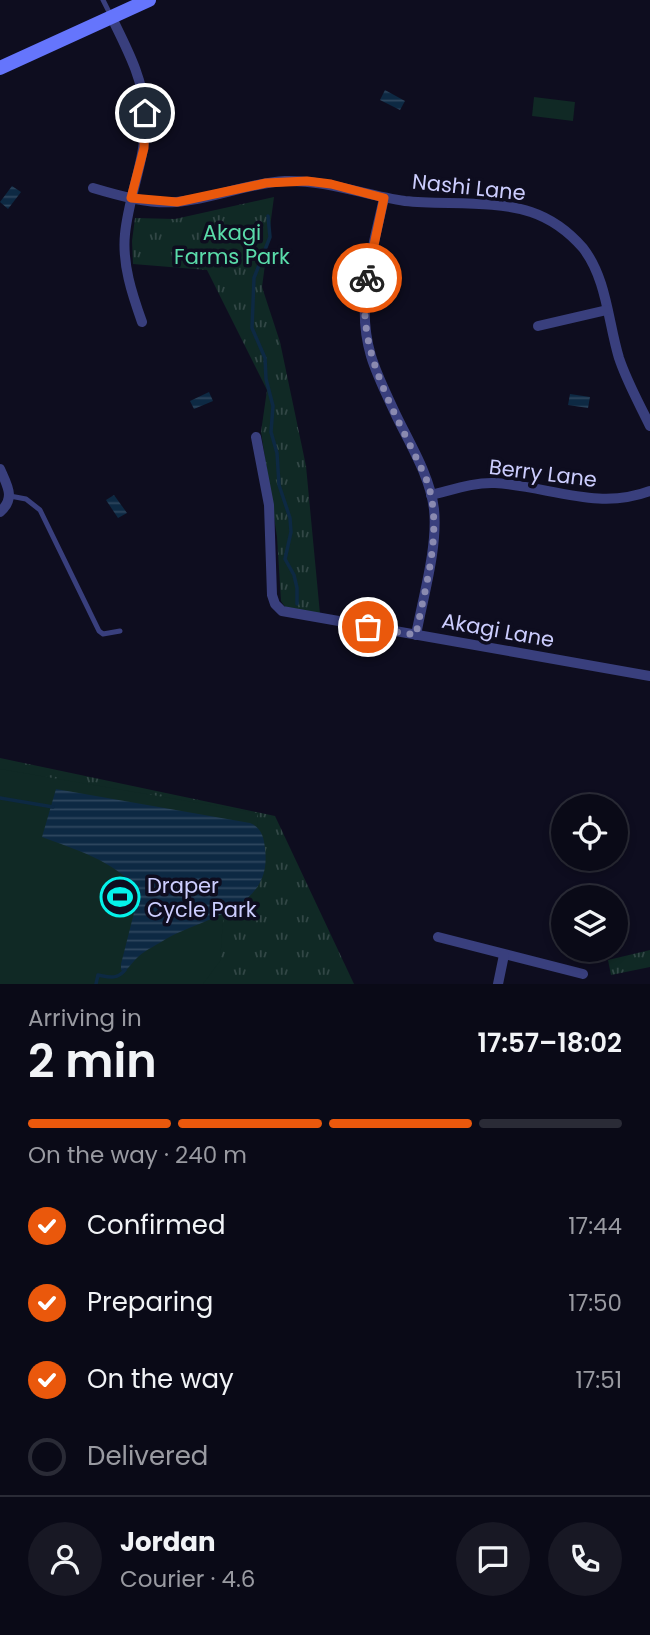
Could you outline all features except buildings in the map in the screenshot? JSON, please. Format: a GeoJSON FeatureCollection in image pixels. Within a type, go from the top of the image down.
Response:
{"type":"FeatureCollection","features":[{"type":"Feature","properties":{"kind":"main road"},"geometry":{"type":"LineString","coordinates":[[0,68],[149,0]]}},
{"type":"Feature","properties":{"kind":"street"},"geometry":{"type":"LineString","coordinates":[[112,18],[139,78],[145,113],[144,148],[131,198],[124,256],[142,322]]}},
{"type":"Feature","properties":{"kind":"street","name":"Nashi Lane"},"geometry":{"type":"LineString","coordinates":[[93,188],[131,198],[177,202],[266,183],[296,181],[331,184],[384,198],[514,208],[543,217],[565,231],[584,251],[598,277],[625,374],[650,425]]}},
{"type":"Feature","properties":{"kind":"street","name":"Akagi Lane"},"geometry":{"type":"LineString","coordinates":[[384,198],[365,290],[366,332],[377,374],[431,495],[434,525],[416,635],[650,676]]}},
{"type":"Feature","properties":{"kind":"street"},"geometry":{"type":"LineString","coordinates":[[538,326],[607,310]]}},
{"type":"Feature","properties":{"kind":"street"},"geometry":{"type":"LineString","coordinates":[[256,437],[269,505],[272,595],[278,608],[288,614],[416,635]]}},
{"type":"Feature","properties":{"kind":"street"},"geometry":{"type":"LineString","coordinates":[[0,469],[10,496],[5,508],[0,512]]}},
{"type":"Feature","properties":{"kind":"street","name":"Berry Lane"},"geometry":{"type":"LineString","coordinates":[[431,495],[484,483],[508,484],[608,500],[628,498],[650,491]]}},
{"type":"Feature","properties":{"kind":"street"},"geometry":{"type":"LineString","coordinates":[[438,937],[583,974]]}},
{"type":"Feature","properties":{"kind":"street"},"geometry":{"type":"LineString","coordinates":[[498,984],[504,955]]}},
{"type":"Feature","properties":{"kind":"lane"},"geometry":{"type":"LineString","coordinates":[[103,0],[112,18]]}},
{"type":"Feature","properties":{"kind":"lane"},"geometry":{"type":"LineString","coordinates":[[10,496],[26,499],[40,510],[99,631],[103,634],[120,631]]}},
{"type":"Feature","properties":{"kind":"green space"},"geometry":{"type":"Polygon","coordinates":[[[534,97],[575,102],[573,121],[532,116],[534,97]]]}},
{"type":"Feature","properties":{"kind":"green space","name":"Akagi Farms Park"},"geometry":{"type":"Polygon","coordinates":[[[274,197],[262,287],[280,342],[306,466],[320,614],[285,607],[281,601],[277,537],[261,432],[267,390],[207,270],[133,264],[135,218],[175,219],[274,197]]]}},
{"type":"Feature","properties":{"kind":"green space","name":"Draper Cycle Park"},"geometry":{"type":"Polygon","coordinates":[[[0,758],[275,816],[354,984],[0,984],[0,758]]]}},
{"type":"Feature","properties":{"kind":"green space","name":"Draper Cycle Park"},"geometry":{"type":"Polygon","coordinates":[[[0,769],[257,813],[259,873],[223,921],[220,961],[203,984],[0,984],[0,769]]]}},
{"type":"Feature","properties":{"kind":"green space"},"geometry":{"type":"Polygon","coordinates":[[[650,950],[650,967],[611,975],[608,962],[628,962],[628,955],[650,950]]]}},
{"type":"Feature","properties":{"kind":"water"},"geometry":{"type":"Polygon","coordinates":[[[385,90],[405,101],[400,110],[380,100],[385,90]]]}},
{"type":"Feature","properties":{"kind":"water"},"geometry":{"type":"Polygon","coordinates":[[[12,186],[21,192],[8,209],[0,202],[12,186]]]}},
{"type":"Feature","properties":{"kind":"water"},"geometry":{"type":"Polygon","coordinates":[[[209,392],[213,401],[194,409],[190,401],[209,392]]]}},
{"type":"Feature","properties":{"kind":"water"},"geometry":{"type":"Polygon","coordinates":[[[570,394],[590,397],[588,408],[568,405],[570,394]]]}},
{"type":"Feature","properties":{"kind":"water"},"geometry":{"type":"Polygon","coordinates":[[[114,495],[127,513],[118,518],[106,500],[114,495]]]}},
{"type":"Feature","properties":{"kind":"water"},"geometry":{"type":"Polygon","coordinates":[[[56,789],[250,823],[263,837],[265,869],[258,885],[247,898],[217,917],[166,939],[137,958],[124,972],[121,970],[121,964],[137,901],[136,889],[106,863],[42,837],[56,789]]]}},
{"type":"Feature","properties":{"kind":"waterway"},"geometry":{"type":"LineString","coordinates":[[268,216],[270,237],[254,278],[252,328],[265,358],[266,379],[273,406],[271,432],[277,453],[279,485],[290,518],[291,532],[285,559],[294,575],[297,604]]}},
{"type":"Feature","properties":{"kind":"waterway"},"geometry":{"type":"LineString","coordinates":[[0,798],[53,807]]}},
{"type":"Feature","properties":{"kind":"waterway"},"geometry":{"type":"LineString","coordinates":[[96,984],[98,975],[116,977],[125,970]]}},
{"type":"Feature","properties":{"kind":"way so far"},"geometry":{"type":"LineString","coordinates":[[367,278],[364,311],[370,354],[427,481],[434,510],[429,561],[416,635],[368,627]]}},
{"type":"Feature","properties":{"kind":"place","name":"Draper Cycle Park"},"geometry":{"type":"Point","coordinates":[120,897]}},
{"type":"Feature","properties":{"kind":"route"},"geometry":{"type":"LineString","coordinates":[[145,113],[144,148],[131,198],[177,202],[266,183],[307,181],[359,190],[384,198],[367,278]]}}]}
